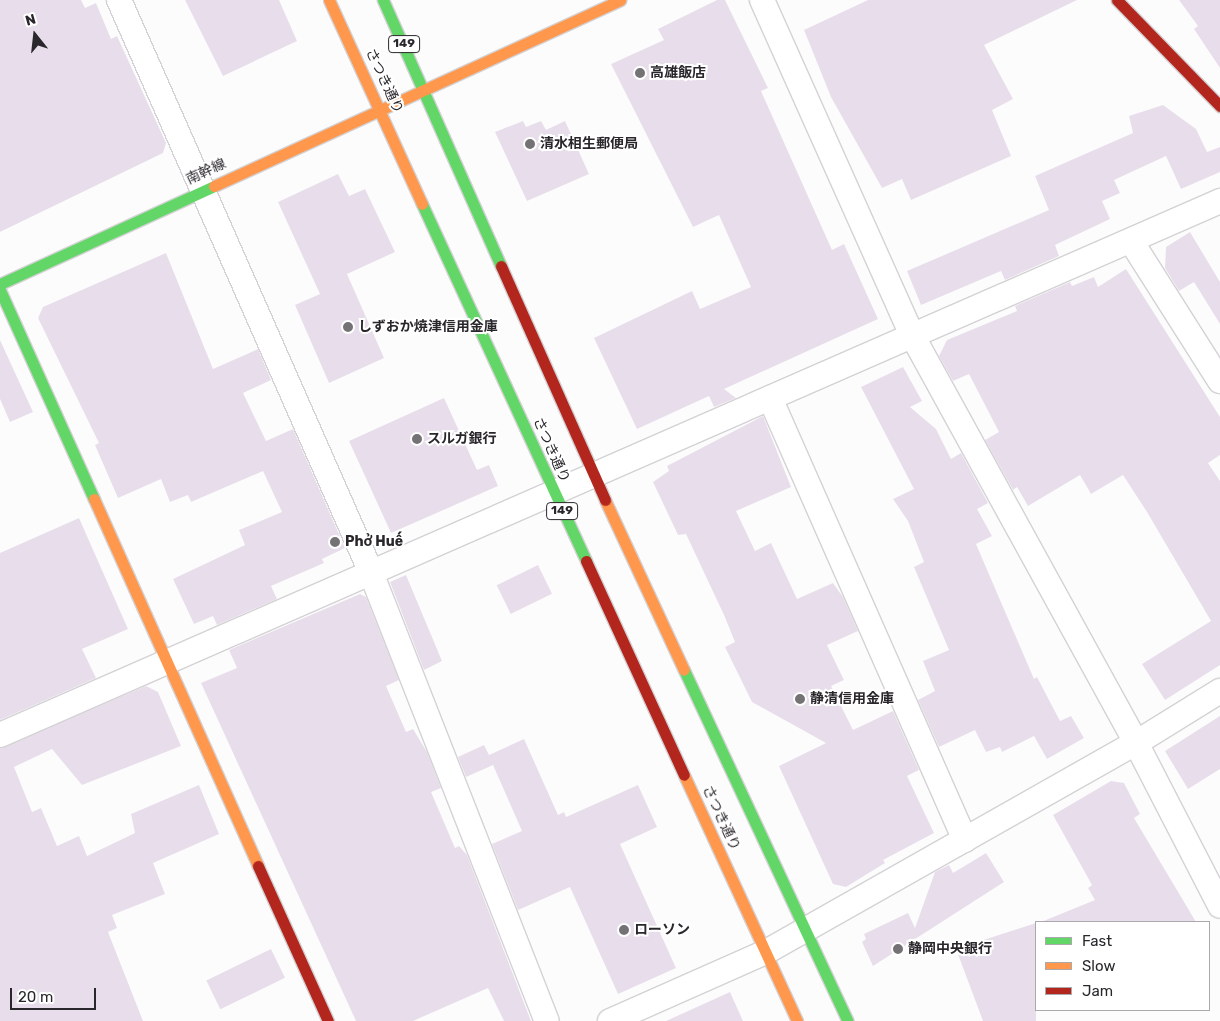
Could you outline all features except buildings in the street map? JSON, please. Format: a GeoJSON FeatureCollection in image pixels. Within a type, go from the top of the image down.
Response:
{"type":"FeatureCollection","features":[{"type":"Feature","properties":{"kind":"main road","name":"さつき通り"},"geometry":{"type":"LineString","coordinates":[[329,0],[797,1021]]}},
{"type":"Feature","properties":{"kind":"main road","name":"さつき通り"},"geometry":{"type":"LineString","coordinates":[[382,0],[425,88],[594,476],[848,1021]]}},
{"type":"Feature","properties":{"kind":"main road","name":"南幹線"},"geometry":{"type":"LineString","coordinates":[[0,284],[425,88],[586,7],[621,0]]}},
{"type":"Feature","properties":{"kind":"main road"},"geometry":{"type":"LineString","coordinates":[[1117,0],[1220,106]]}},
{"type":"Feature","properties":{"kind":"main road"},"geometry":{"type":"LineString","coordinates":[[0,290],[328,1021]]}},
{"type":"Feature","properties":{"kind":"street"},"geometry":{"type":"LineString","coordinates":[[119,0],[204,189],[370,570],[547,1021]]}},
{"type":"Feature","properties":{"kind":"street"},"geometry":{"type":"LineString","coordinates":[[762,0],[912,335],[1136,743],[1220,906]]}},
{"type":"Feature","properties":{"kind":"street"},"geometry":{"type":"LineString","coordinates":[[0,734],[168,663],[370,570],[554,494],[912,335],[1131,242],[1220,201]]}},
{"type":"Feature","properties":{"kind":"street"},"geometry":{"type":"LineString","coordinates":[[1131,242],[1220,381]]}},
{"type":"Feature","properties":{"kind":"street"},"geometry":{"type":"LineString","coordinates":[[770,398],[965,840]]}},
{"type":"Feature","properties":{"kind":"street"},"geometry":{"type":"LineString","coordinates":[[610,1021],[766,952],[1136,743],[1220,690]]}},
{"type":"Feature","properties":{"kind":"traffic: fast"},"geometry":{"type":"LineString","coordinates":[[383,0],[501,266]]}},
{"type":"Feature","properties":{"kind":"traffic: fast"},"geometry":{"type":"LineString","coordinates":[[0,284],[214,186]]}},
{"type":"Feature","properties":{"kind":"traffic: fast"},"geometry":{"type":"LineString","coordinates":[[422,204],[586,561]]}},
{"type":"Feature","properties":{"kind":"traffic: fast"},"geometry":{"type":"LineString","coordinates":[[0,290],[94,499]]}},
{"type":"Feature","properties":{"kind":"traffic: fast"},"geometry":{"type":"LineString","coordinates":[[684,670],[848,1021]]}},
{"type":"Feature","properties":{"kind":"traffic: slow"},"geometry":{"type":"LineString","coordinates":[[329,0],[422,204]]}},
{"type":"Feature","properties":{"kind":"traffic: slow"},"geometry":{"type":"LineString","coordinates":[[214,186],[621,0]]}},
{"type":"Feature","properties":{"kind":"traffic: slow"},"geometry":{"type":"LineString","coordinates":[[94,499],[258,866]]}},
{"type":"Feature","properties":{"kind":"traffic: slow"},"geometry":{"type":"LineString","coordinates":[[605,500],[684,670]]}},
{"type":"Feature","properties":{"kind":"traffic: slow"},"geometry":{"type":"LineString","coordinates":[[684,775],[797,1021]]}},
{"type":"Feature","properties":{"kind":"traffic: jam"},"geometry":{"type":"LineString","coordinates":[[1117,0],[1220,106]]}},
{"type":"Feature","properties":{"kind":"traffic: jam"},"geometry":{"type":"LineString","coordinates":[[501,266],[605,500]]}},
{"type":"Feature","properties":{"kind":"traffic: jam"},"geometry":{"type":"LineString","coordinates":[[586,561],[684,775]]}},
{"type":"Feature","properties":{"kind":"traffic: jam"},"geometry":{"type":"LineString","coordinates":[[258,866],[328,1021]]}},
{"type":"Feature","properties":{"kind":"place","name":"高雄飯店"},"geometry":{"type":"Point","coordinates":[640,73]}},
{"type":"Feature","properties":{"kind":"place","name":"清水相生郵便局"},"geometry":{"type":"Point","coordinates":[530,144]}},
{"type":"Feature","properties":{"kind":"place","name":"しずおか焼津信用金庫"},"geometry":{"type":"Point","coordinates":[348,327]}},
{"type":"Feature","properties":{"kind":"place","name":"スルガ銀行"},"geometry":{"type":"Point","coordinates":[417,439]}},
{"type":"Feature","properties":{"kind":"place","name":"Phở Huế"},"geometry":{"type":"Point","coordinates":[335,542]}},
{"type":"Feature","properties":{"kind":"place","name":"静清信用金庫"},"geometry":{"type":"Point","coordinates":[800,699]}},
{"type":"Feature","properties":{"kind":"place","name":"ローソン"},"geometry":{"type":"Point","coordinates":[624,930]}},
{"type":"Feature","properties":{"kind":"place","name":"静岡中央銀行"},"geometry":{"type":"Point","coordinates":[898,949]}}]}
